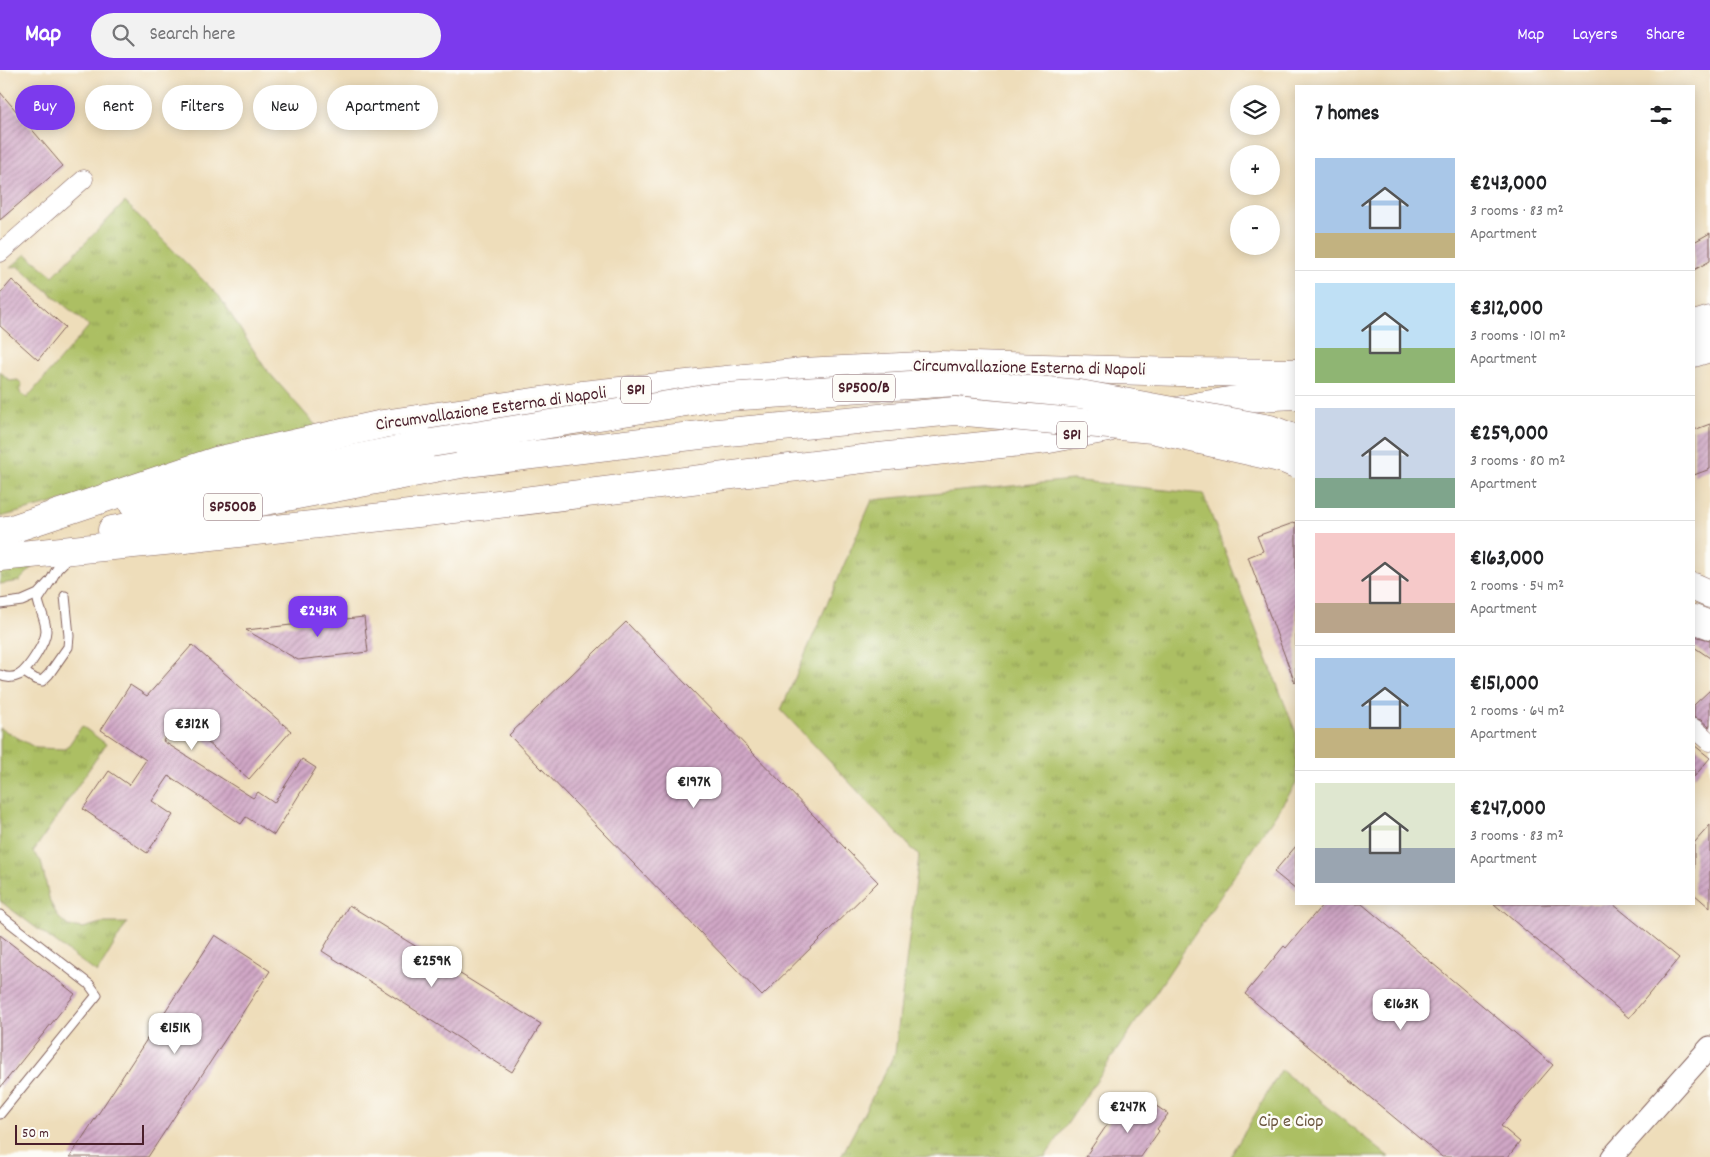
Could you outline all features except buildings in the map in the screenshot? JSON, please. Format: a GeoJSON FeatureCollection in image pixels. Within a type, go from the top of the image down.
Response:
{"type":"FeatureCollection","features":[{"type":"Feature","properties":{"kind":"highway"},"geometry":{"type":"LineString","coordinates":[[1695,325],[1710,320]]}},
{"type":"Feature","properties":{"kind":"highway"},"geometry":{"type":"LineString","coordinates":[[1695,353],[1710,348]]}},
{"type":"Feature","properties":{"kind":"highway","name":"Circumvallazione Esterna di Napoli"},"geometry":{"type":"LineString","coordinates":[[4,537],[216,461],[383,424],[582,395],[803,372],[940,365],[1179,372],[1295,373]]}},
{"type":"Feature","properties":{"kind":"highway","name":"SP500/B"},"geometry":{"type":"LineString","coordinates":[[430,443],[711,398],[956,382],[1080,394],[1270,429],[1295,439]]}},
{"type":"Feature","properties":{"kind":"highway","name":"SP1"},"geometry":{"type":"LineString","coordinates":[[0,557],[490,505],[878,457],[1049,440],[1102,430],[1213,402],[1263,396],[1295,395]]}},
{"type":"Feature","properties":{"kind":"highway","name":"SP500/B"},"geometry":{"type":"LineString","coordinates":[[466,464],[717,433],[954,411],[1152,429],[1284,459],[1295,464]]}},
{"type":"Feature","properties":{"kind":"highway","name":"SP500B"},"geometry":{"type":"LineString","coordinates":[[4,537],[430,443]]}},
{"type":"Feature","properties":{"kind":"highway","name":"SP500B"},"geometry":{"type":"LineString","coordinates":[[4,537],[466,464]]}},
{"type":"Feature","properties":{"kind":"highway"},"geometry":{"type":"LineString","coordinates":[[1695,588],[1710,594]]}},
{"type":"Feature","properties":{"kind":"highway"},"geometry":{"type":"LineString","coordinates":[[1695,619],[1710,625]]}},
{"type":"Feature","properties":{"kind":"street"},"geometry":{"type":"LineString","coordinates":[[0,253],[84,179]]}},
{"type":"Feature","properties":{"kind":"street"},"geometry":{"type":"LineString","coordinates":[[1695,729],[1710,742]]}},
{"type":"Feature","properties":{"kind":"street"},"geometry":{"type":"LineString","coordinates":[[1612,1157],[1710,1047]]}},
{"type":"Feature","properties":{"kind":"lane"},"geometry":{"type":"LineString","coordinates":[[0,675],[10,677],[24,672],[43,643],[46,633],[45,624],[38,600],[57,569],[70,556],[97,547]]}},
{"type":"Feature","properties":{"kind":"lane"},"geometry":{"type":"LineString","coordinates":[[0,604],[22,601],[38,594],[51,580]]}},
{"type":"Feature","properties":{"kind":"lane"},"geometry":{"type":"LineString","coordinates":[[24,672],[42,681],[68,647],[69,636],[65,596]]}},
{"type":"Feature","properties":{"kind":"lane"},"geometry":{"type":"LineString","coordinates":[[0,915],[90,984],[98,995],[0,1114]]}},
{"type":"Feature","properties":{"kind":"green space"},"geometry":{"type":"Polygon","coordinates":[[[125,202],[219,296],[265,368],[318,428],[107,489],[0,517],[0,371],[10,381],[18,380],[22,384],[20,393],[27,398],[89,326],[18,266],[10,268],[26,254],[53,276],[125,202]]]}},
{"type":"Feature","properties":{"kind":"green space"},"geometry":{"type":"Polygon","coordinates":[[[1072,480],[1203,494],[1295,730],[1295,785],[1045,1157],[841,1157],[895,1053],[919,856],[781,710],[872,500],[1072,480]]]}},
{"type":"Feature","properties":{"kind":"green space"},"geometry":{"type":"Polygon","coordinates":[[[33,567],[19,581],[0,584],[0,571],[33,567]]]}},
{"type":"Feature","properties":{"kind":"green space"},"geometry":{"type":"Polygon","coordinates":[[[82,726],[106,744],[33,852],[41,861],[50,902],[59,918],[68,926],[83,928],[101,923],[127,923],[97,973],[0,901],[0,728],[36,748],[66,749],[82,726]]]}},
{"type":"Feature","properties":{"kind":"green space","name":"Cip e Ciop"},"geometry":{"type":"Polygon","coordinates":[[[1281,1070],[1389,1157],[1230,1157],[1281,1070]]]}}]}
